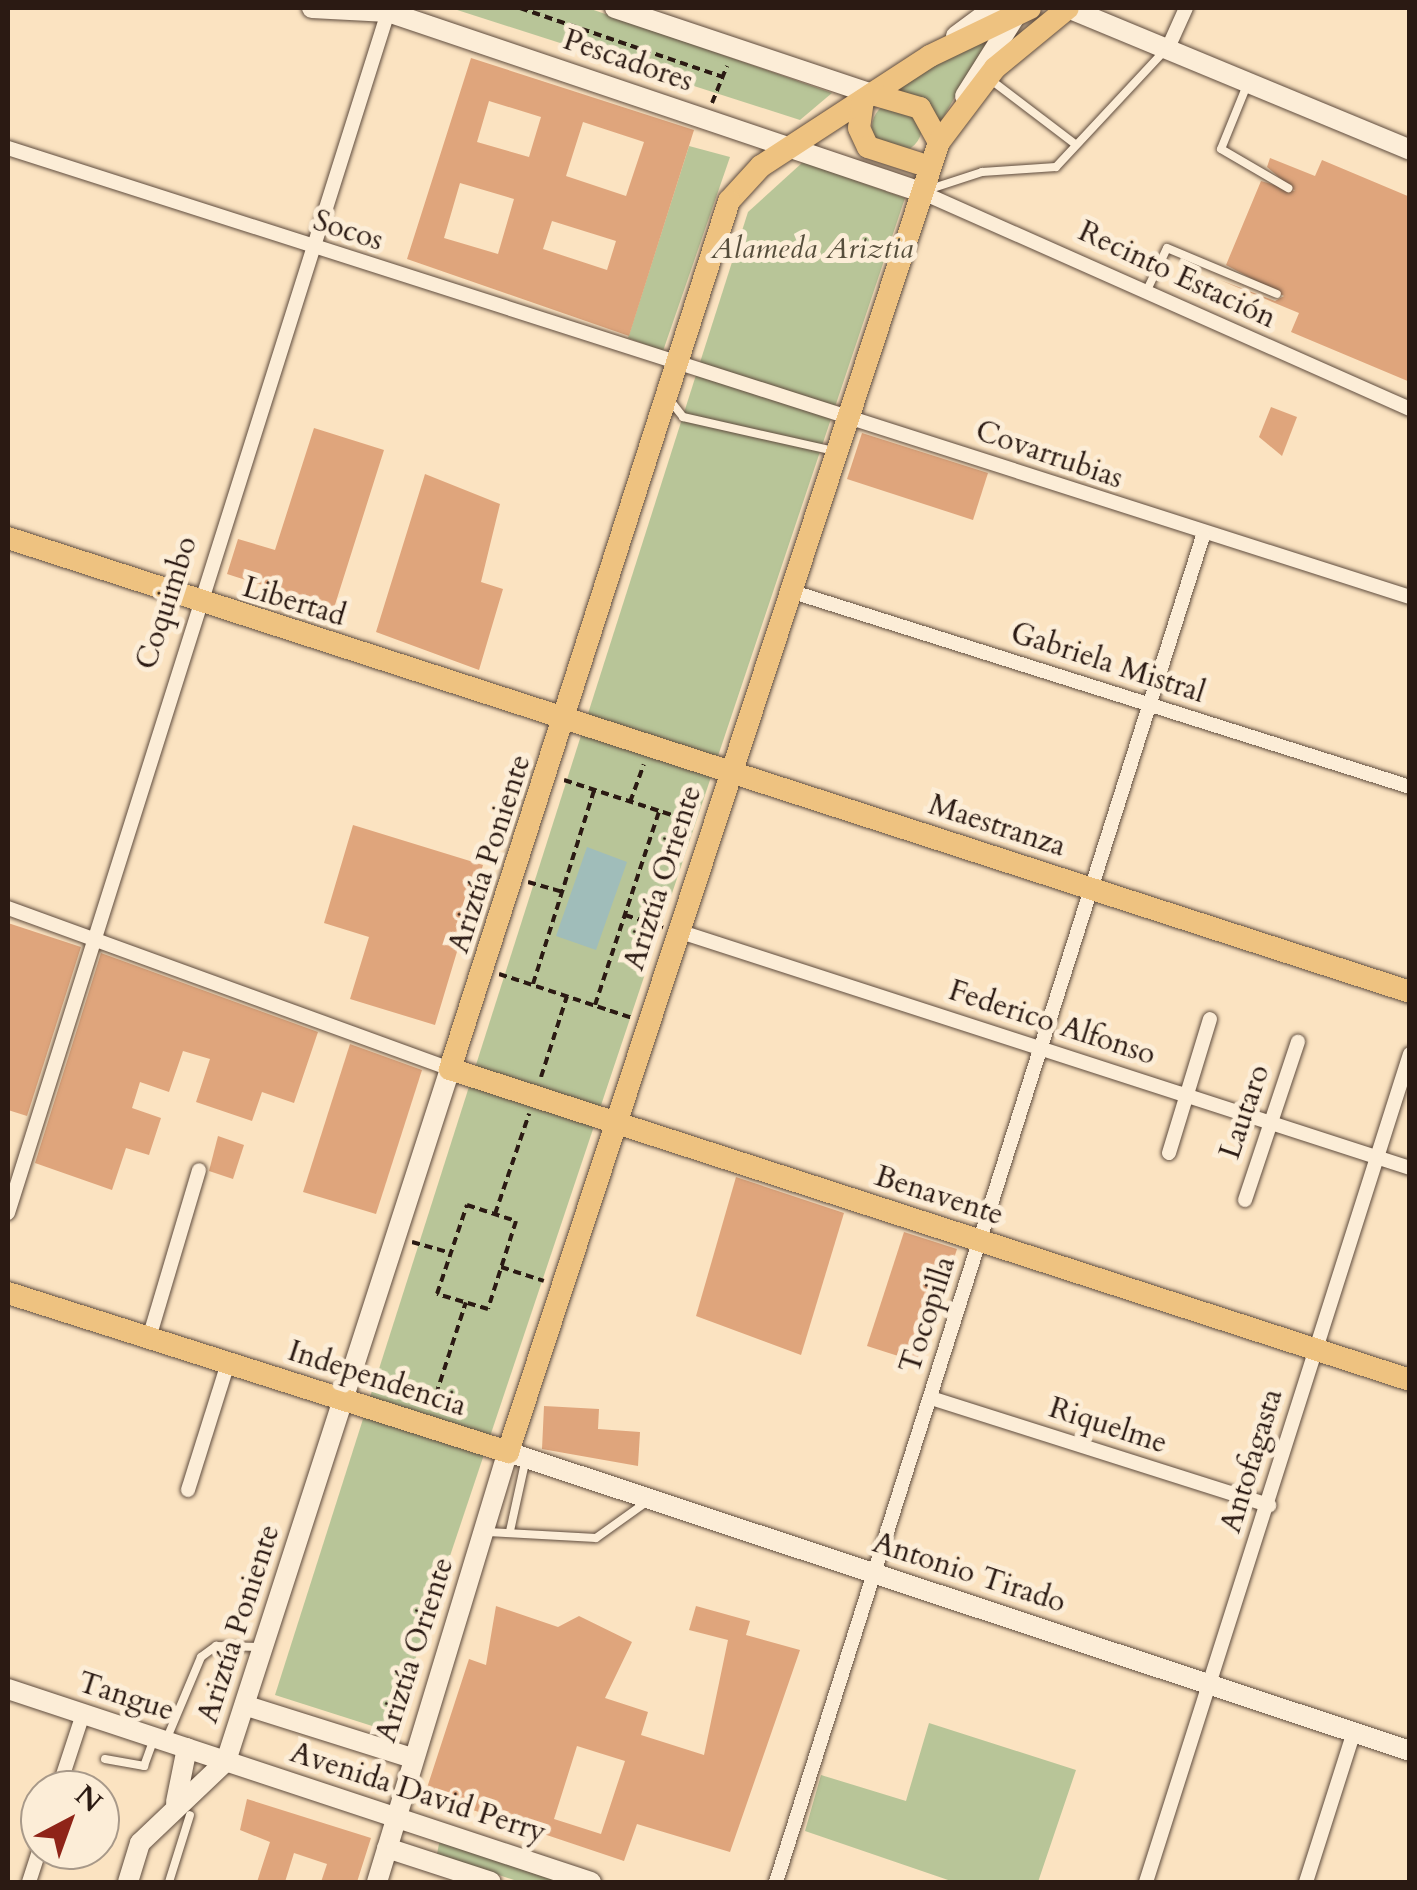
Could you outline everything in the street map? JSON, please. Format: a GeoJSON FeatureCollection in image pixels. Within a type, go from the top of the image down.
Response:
{"type":"FeatureCollection","features":[{"type":"Feature","properties":{"kind":"main road","name":"Pescadores"},"geometry":{"type":"LineString","coordinates":[[312,8],[388,12],[920,192]]}},
{"type":"Feature","properties":{"kind":"main road"},"geometry":{"type":"LineString","coordinates":[[615,8],[867,97],[920,108],[939,142]]}},
{"type":"Feature","properties":{"kind":"main road"},"geometry":{"type":"LineString","coordinates":[[1067,8],[1410,150]]}},
{"type":"Feature","properties":{"kind":"main road","name":"Ariztía Oriente"},"geometry":{"type":"LineString","coordinates":[[377,1882],[394,1816],[484,1532],[514,1454],[613,1121],[920,192],[939,142],[959,106],[987,76],[1067,8]]}},
{"type":"Feature","properties":{"kind":"main road"},"geometry":{"type":"LineString","coordinates":[[959,106],[1007,9]]}},
{"type":"Feature","properties":{"kind":"main road","name":"Ariztía Poniente"},"geometry":{"type":"LineString","coordinates":[[226,1761],[548,774],[672,365],[729,201],[791,147],[1007,9]]}},
{"type":"Feature","properties":{"kind":"main road"},"geometry":{"type":"LineString","coordinates":[[867,97],[858,128],[868,147],[930,166]]}},
{"type":"Feature","properties":{"kind":"main road","name":"Libertad"},"geometry":{"type":"LineString","coordinates":[[8,538],[196,602],[565,718]]}},
{"type":"Feature","properties":{"kind":"main road","name":"Maestranza"},"geometry":{"type":"LineString","coordinates":[[565,718],[1410,992]]}},
{"type":"Feature","properties":{"kind":"main road","name":"Benavente"},"geometry":{"type":"LineString","coordinates":[[450,1068],[1410,1380]]}},
{"type":"Feature","properties":{"kind":"main road","name":"Independencia"},"geometry":{"type":"LineString","coordinates":[[8,1293],[514,1454]]}},
{"type":"Feature","properties":{"kind":"main road","name":"Antonio Tirado"},"geometry":{"type":"LineString","coordinates":[[514,1454],[1410,1751]]}},
{"type":"Feature","properties":{"kind":"main road","name":"Tangue"},"geometry":{"type":"LineString","coordinates":[[8,1689],[226,1761]]}},
{"type":"Feature","properties":{"kind":"main road","name":"Avenida David Perry"},"geometry":{"type":"LineString","coordinates":[[247,1706],[412,1758]]}},
{"type":"Feature","properties":{"kind":"main road"},"geometry":{"type":"LineString","coordinates":[[183,1808],[187,1748]]}},
{"type":"Feature","properties":{"kind":"main road"},"geometry":{"type":"LineString","coordinates":[[128,1882],[140,1843],[183,1808],[226,1761]]}},
{"type":"Feature","properties":{"kind":"main road","name":"Avenida David Perry"},"geometry":{"type":"LineString","coordinates":[[226,1761],[591,1882]]}},
{"type":"Feature","properties":{"kind":"main road","name":"Avenida David Perry"},"geometry":{"type":"LineString","coordinates":[[387,1848],[491,1882]]}},
{"type":"Feature","properties":{"kind":"street"},"geometry":{"type":"LineString","coordinates":[[1168,48],[1186,8]]}},
{"type":"Feature","properties":{"kind":"street","name":"Coquimbo"},"geometry":{"type":"LineString","coordinates":[[8,1213],[196,602],[388,12]]}},
{"type":"Feature","properties":{"kind":"street","name":"Socos"},"geometry":{"type":"LineString","coordinates":[[8,148],[672,365]]}},
{"type":"Feature","properties":{"kind":"street","name":"Recinto Estación"},"geometry":{"type":"LineString","coordinates":[[920,192],[1148,288],[1410,409]]}},
{"type":"Feature","properties":{"kind":"street","name":"Covarrubias"},"geometry":{"type":"LineString","coordinates":[[672,365],[847,416],[1203,536],[1410,597]]}},
{"type":"Feature","properties":{"kind":"street","name":"Tocopilla"},"geometry":{"type":"LineString","coordinates":[[776,1882],[1203,536]]}},
{"type":"Feature","properties":{"kind":"street","name":"Gabriela Mistral"},"geometry":{"type":"LineString","coordinates":[[790,591],[1410,787]]}},
{"type":"Feature","properties":{"kind":"street"},"geometry":{"type":"LineString","coordinates":[[8,908],[450,1068]]}},
{"type":"Feature","properties":{"kind":"street","name":"Federico Alfonso"},"geometry":{"type":"LineString","coordinates":[[678,931],[1410,1168]]}},
{"type":"Feature","properties":{"kind":"street"},"geometry":{"type":"LineString","coordinates":[[1169,1153],[1210,1019]]}},
{"type":"Feature","properties":{"kind":"street","name":"Lautaro"},"geometry":{"type":"LineString","coordinates":[[1245,1200],[1298,1042]]}},
{"type":"Feature","properties":{"kind":"street","name":"Antofagasta"},"geometry":{"type":"LineString","coordinates":[[1146,1882],[1410,1054]]}},
{"type":"Feature","properties":{"kind":"street"},"geometry":{"type":"LineString","coordinates":[[148,1338],[199,1170]]}},
{"type":"Feature","properties":{"kind":"street"},"geometry":{"type":"LineString","coordinates":[[188,1490],[228,1363]]}},
{"type":"Feature","properties":{"kind":"street","name":"Riquelme"},"geometry":{"type":"LineString","coordinates":[[930,1398],[1269,1505]]}},
{"type":"Feature","properties":{"kind":"street"},"geometry":{"type":"LineString","coordinates":[[65,1770],[83,1714]]}},
{"type":"Feature","properties":{"kind":"street"},"geometry":{"type":"LineString","coordinates":[[1306,1882],[1354,1732]]}},
{"type":"Feature","properties":{"kind":"lane"},"geometry":{"type":"LineString","coordinates":[[920,192],[982,172],[1056,167],[1168,48]]}},
{"type":"Feature","properties":{"kind":"lane"},"geometry":{"type":"LineString","coordinates":[[987,76],[1075,144]]}},
{"type":"Feature","properties":{"kind":"lane"},"geometry":{"type":"LineString","coordinates":[[1247,85],[1221,149],[1288,188]]}},
{"type":"Feature","properties":{"kind":"lane"},"geometry":{"type":"LineString","coordinates":[[1148,288],[1167,248],[1277,294]]}},
{"type":"Feature","properties":{"kind":"lane"},"geometry":{"type":"LineString","coordinates":[[664,392],[683,417],[822,454],[837,445]]}},
{"type":"Feature","properties":{"kind":"lane"},"geometry":{"type":"LineString","coordinates":[[510,1530],[529,1470],[514,1454]]}},
{"type":"Feature","properties":{"kind":"lane"},"geometry":{"type":"LineString","coordinates":[[484,1532],[510,1530],[596,1538],[650,1498]]}},
{"type":"Feature","properties":{"kind":"lane"},"geometry":{"type":"LineString","coordinates":[[105,1759],[139,1768],[160,1739],[201,1657],[216,1646],[265,1648]]}},
{"type":"Feature","properties":{"kind":"lane"},"geometry":{"type":"LineString","coordinates":[[169,1882],[183,1808]]}},
{"type":"Feature","properties":{"kind":"path"},"geometry":{"type":"LineString","coordinates":[[520,8],[723,76],[706,119]]}},
{"type":"Feature","properties":{"kind":"path"},"geometry":{"type":"LineString","coordinates":[[630,803],[650,745]]}},
{"type":"Feature","properties":{"kind":"path"},"geometry":{"type":"LineString","coordinates":[[548,774],[712,828]]}},
{"type":"Feature","properties":{"kind":"path"},"geometry":{"type":"LineString","coordinates":[[533,984],[594,790]]}},
{"type":"Feature","properties":{"kind":"path"},"geometry":{"type":"LineString","coordinates":[[594,1005],[660,812]]}},
{"type":"Feature","properties":{"kind":"path"},"geometry":{"type":"LineString","coordinates":[[514,878],[562,892]]}},
{"type":"Feature","properties":{"kind":"path"},"geometry":{"type":"LineString","coordinates":[[624,915],[678,931]]}},
{"type":"Feature","properties":{"kind":"path"},"geometry":{"type":"LineString","coordinates":[[483,969],[646,1023]]}},
{"type":"Feature","properties":{"kind":"path"},"geometry":{"type":"LineString","coordinates":[[495,1214],[567,996]]}},
{"type":"Feature","properties":{"kind":"path"},"geometry":{"type":"LineString","coordinates":[[467,1205],[516,1221],[488,1310],[437,1294],[450,1253],[467,1205]]}},
{"type":"Feature","properties":{"kind":"path"},"geometry":{"type":"LineString","coordinates":[[395,1237],[450,1253]]}},
{"type":"Feature","properties":{"kind":"path"},"geometry":{"type":"LineString","coordinates":[[501,1267],[561,1286]]}},
{"type":"Feature","properties":{"kind":"path"},"geometry":{"type":"LineString","coordinates":[[426,1426],[466,1302]]}},
{"type":"Feature","properties":{"kind":"green space"},"geometry":{"type":"Polygon","coordinates":[[[451,8],[588,8],[832,93],[800,120],[451,8]]]}},
{"type":"Feature","properties":{"kind":"green space"},"geometry":{"type":"Polygon","coordinates":[[[991,34],[940,123],[892,90],[991,34]]]}},
{"type":"Feature","properties":{"kind":"green space"},"geometry":{"type":"Polygon","coordinates":[[[887,103],[907,103],[921,117],[921,137],[907,151],[887,151],[873,137],[873,117],[887,103]]]}},
{"type":"Feature","properties":{"kind":"green space"},"geometry":{"type":"Polygon","coordinates":[[[689,146],[730,157],[663,351],[628,338],[689,146]]]}},
{"type":"Feature","properties":{"kind":"green space","name":"Alameda Ariztia"},"geometry":{"type":"Polygon","coordinates":[[[803,162],[905,198],[391,1732],[275,1695],[748,212],[803,162]]]}},
{"type":"Feature","properties":{"kind":"green space"},"geometry":{"type":"Polygon","coordinates":[[[929,1723],[1076,1770],[1038,1882],[954,1882],[805,1831],[821,1775],[906,1801],[929,1723]]]}},
{"type":"Feature","properties":{"kind":"green space"},"geometry":{"type":"Polygon","coordinates":[[[440,1839],[569,1882],[520,1882],[437,1854],[440,1839]]]}},
{"type":"Feature","properties":{"kind":"water"},"geometry":{"type":"Polygon","coordinates":[[[587,847],[627,862],[596,950],[556,936],[587,847]]]}},
{"type":"Feature","properties":{"kind":"building"},"geometry":{"type":"Polygon","coordinates":[[[471,58],[694,130],[629,336],[407,259],[471,58]],[[489,101],[477,142],[529,157],[541,117],[489,101]],[[583,122],[566,176],[626,196],[644,142],[583,122]],[[460,183],[444,238],[498,254],[514,199],[460,183]],[[552,221],[543,249],[607,270],[616,241],[552,221]]]}},
{"type":"Feature","properties":{"kind":"building"},"geometry":{"type":"Polygon","coordinates":[[[1270,158],[1315,176],[1322,160],[1410,197],[1410,382],[1291,332],[1299,313],[1220,280],[1275,301],[1284,296],[1226,265],[1261,181],[1295,191],[1267,167],[1270,158]]]}},
{"type":"Feature","properties":{"kind":"building"},"geometry":{"type":"Polygon","coordinates":[[[1271,407],[1297,417],[1282,456],[1259,437],[1271,407]]]}},
{"type":"Feature","properties":{"kind":"building"},"geometry":{"type":"Polygon","coordinates":[[[314,428],[384,450],[334,608],[227,574],[238,539],[275,550],[314,428]]]}},
{"type":"Feature","properties":{"kind":"building"},"geometry":{"type":"Polygon","coordinates":[[[862,433],[988,473],[973,520],[847,479],[862,433]]]}},
{"type":"Feature","properties":{"kind":"building"},"geometry":{"type":"Polygon","coordinates":[[[425,474],[500,504],[481,582],[503,589],[479,670],[376,632],[425,474]]]}},
{"type":"Feature","properties":{"kind":"building"},"geometry":{"type":"Polygon","coordinates":[[[353,825],[483,865],[435,1025],[350,999],[369,937],[324,923],[353,825]]]}},
{"type":"Feature","properties":{"kind":"building"},"geometry":{"type":"Polygon","coordinates":[[[8,923],[81,947],[27,1116],[8,1110],[8,923]]]}},
{"type":"Feature","properties":{"kind":"building"},"geometry":{"type":"Polygon","coordinates":[[[101,953],[318,1032],[294,1103],[262,1092],[252,1121],[196,1102],[210,1059],[183,1051],[169,1092],[140,1082],[132,1108],[161,1118],[149,1155],[126,1148],[112,1190],[35,1163],[101,953]]]}},
{"type":"Feature","properties":{"kind":"building"},"geometry":{"type":"Polygon","coordinates":[[[350,1044],[422,1070],[376,1214],[303,1192],[350,1044]]]}},
{"type":"Feature","properties":{"kind":"building"},"geometry":{"type":"Polygon","coordinates":[[[218,1136],[244,1145],[233,1179],[209,1171],[218,1136]]]}},
{"type":"Feature","properties":{"kind":"building"},"geometry":{"type":"Polygon","coordinates":[[[736,1177],[844,1213],[801,1355],[696,1316],[736,1177]]]}},
{"type":"Feature","properties":{"kind":"building"},"geometry":{"type":"Polygon","coordinates":[[[904,1232],[957,1249],[920,1363],[867,1346],[904,1232]]]}},
{"type":"Feature","properties":{"kind":"building"},"geometry":{"type":"Polygon","coordinates":[[[544,1406],[599,1409],[598,1429],[640,1432],[638,1466],[542,1449],[544,1406]]]}},
{"type":"Feature","properties":{"kind":"building"},"geometry":{"type":"Polygon","coordinates":[[[496,1606],[558,1627],[579,1616],[632,1642],[605,1698],[648,1712],[641,1735],[704,1755],[728,1640],[689,1630],[696,1606],[750,1621],[746,1635],[800,1650],[730,1852],[637,1824],[624,1861],[425,1794],[469,1659],[486,1665],[496,1606]],[[577,1746],[554,1819],[601,1834],[625,1761],[577,1746]]]}},
{"type":"Feature","properties":{"kind":"building"},"geometry":{"type":"Polygon","coordinates":[[[247,1799],[371,1838],[357,1882],[321,1882],[327,1864],[294,1853],[285,1882],[257,1882],[270,1842],[240,1830],[247,1799]]]}}]}
